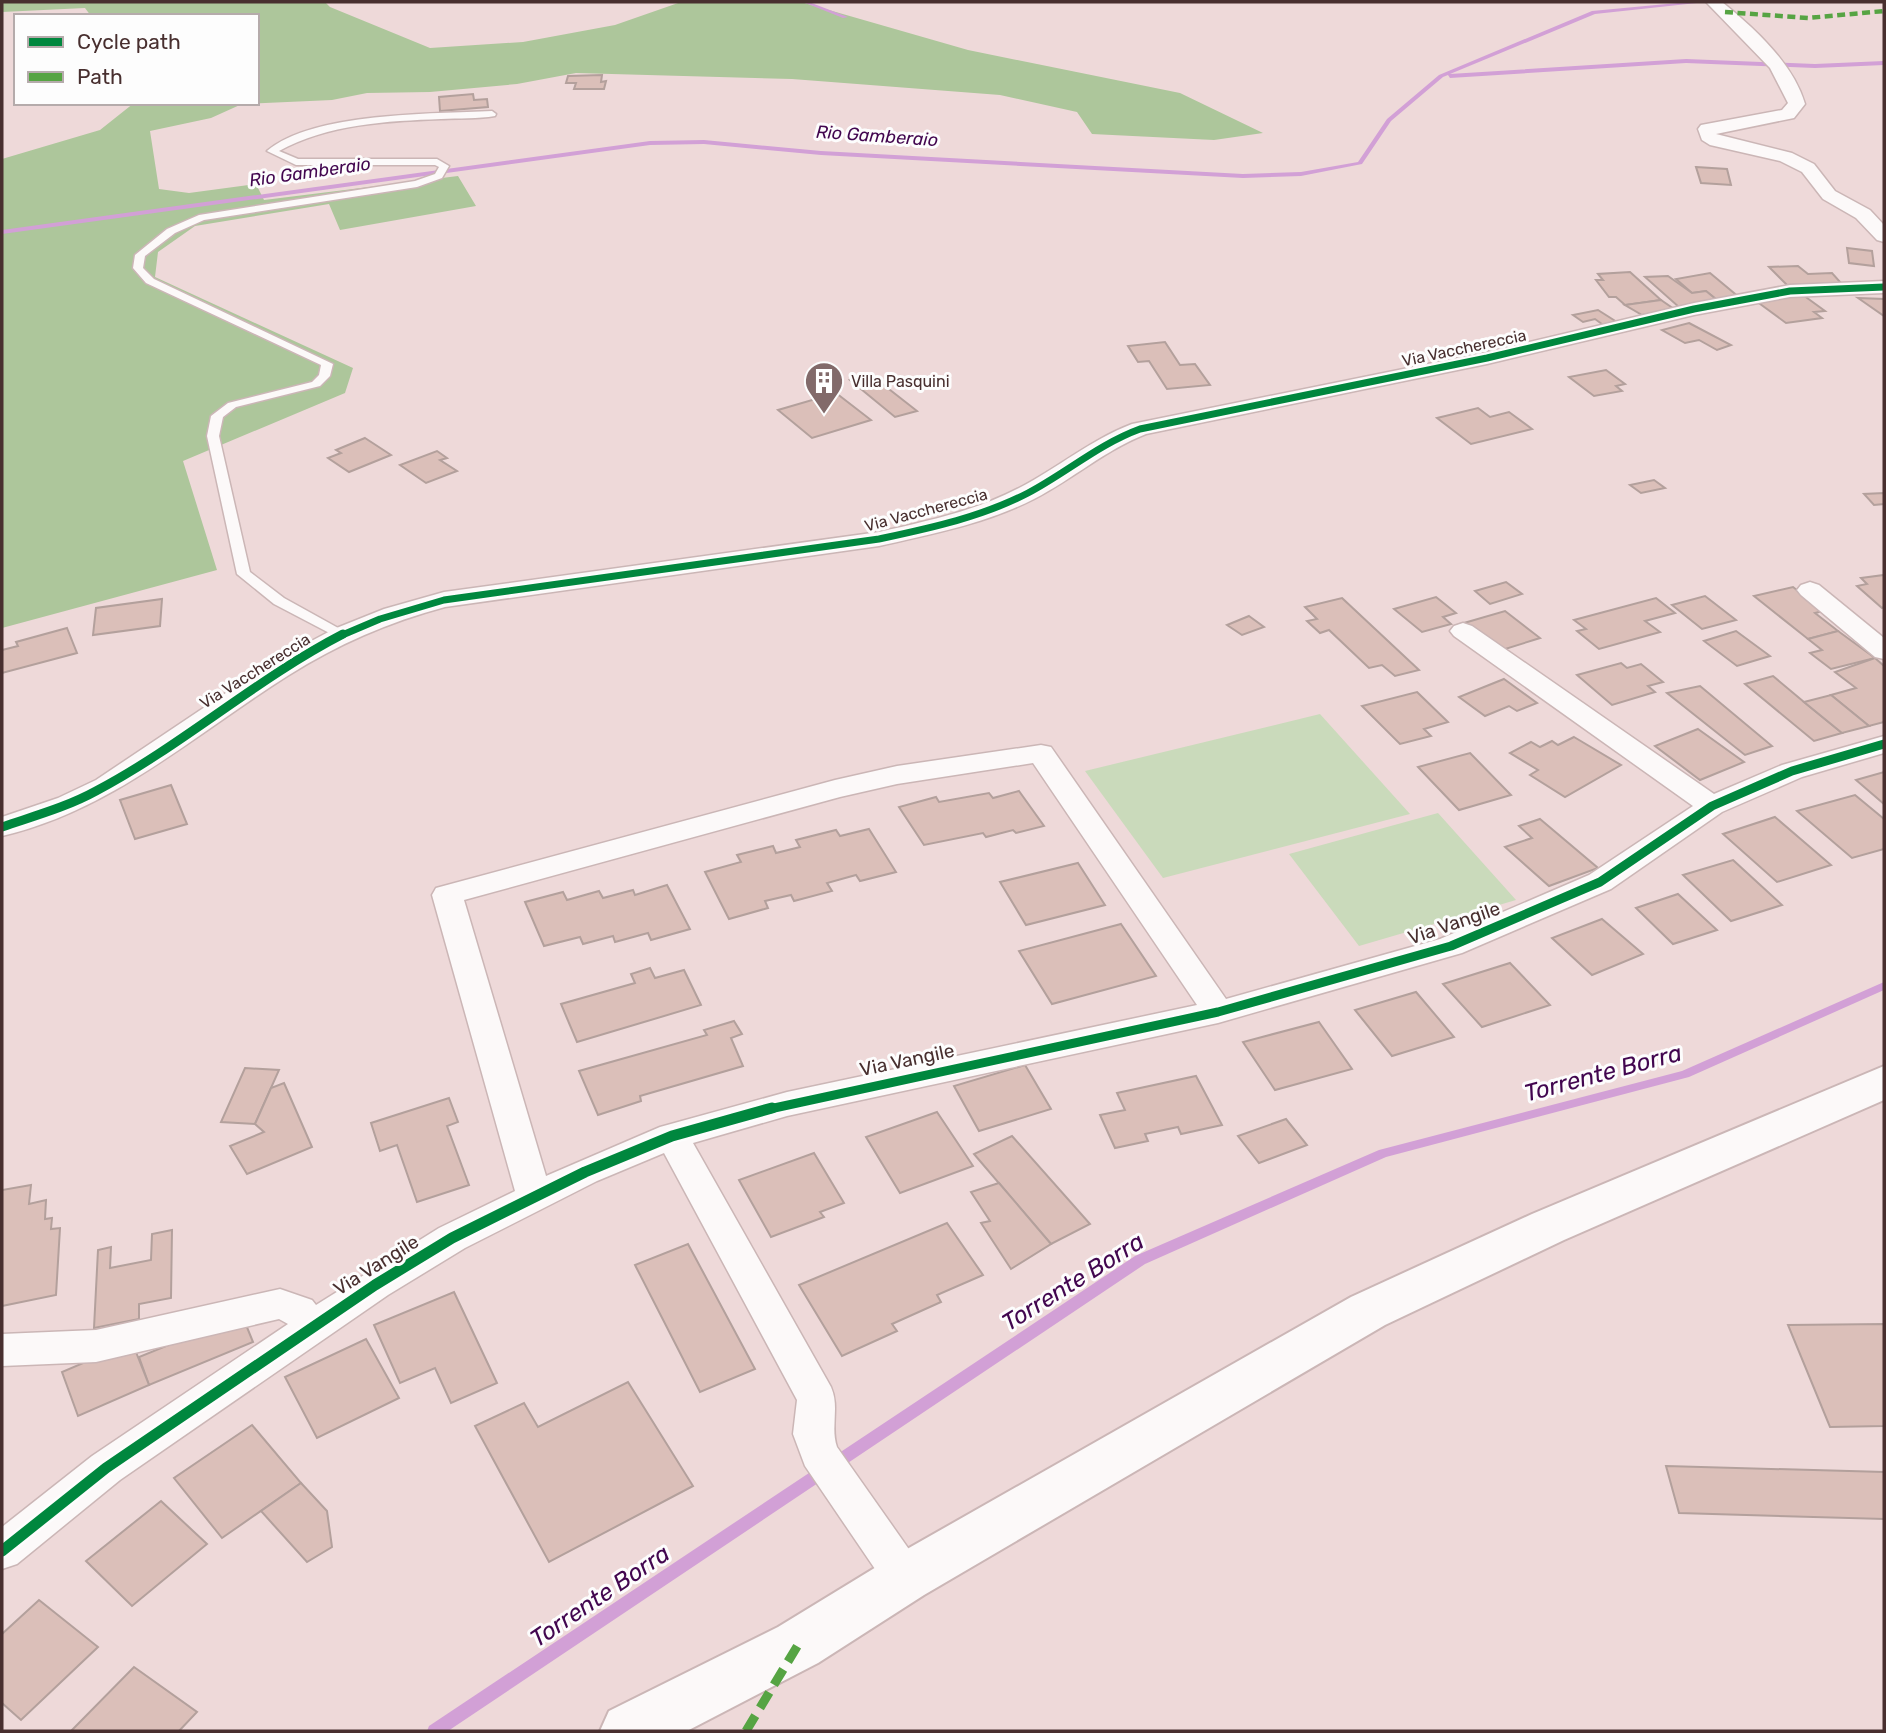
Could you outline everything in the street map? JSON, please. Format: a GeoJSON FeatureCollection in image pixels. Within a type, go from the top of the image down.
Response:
{"type":"FeatureCollection","features":[{"type":"Feature","properties":{"kind":"street"},"geometry":{"type":"LineString","coordinates":[[1713,2],[1782,72],[1796,94],[1797,104],[1788,114],[1707,129],[1708,136],[1716,141],[1786,157],[1808,168],[1829,195],[1863,214],[1884,236]]}},
{"type":"Feature","properties":{"kind":"street","name":"Via Vacchereccia"},"geometry":{"type":"LineString","coordinates":[[2,827],[104,787],[230,702],[342,634],[383,617],[444,600],[841,545],[916,530],[1026,494],[1115,437],[1139,429],[1488,358],[1707,306],[1790,291],[1884,287]]}},
{"type":"Feature","properties":{"kind":"street"},"geometry":{"type":"LineString","coordinates":[[1810,590],[1884,652]]}},
{"type":"Feature","properties":{"kind":"street"},"geometry":{"type":"LineString","coordinates":[[1463,631],[1712,806]]}},
{"type":"Feature","properties":{"kind":"street","name":"Via Vangile"},"geometry":{"type":"LineString","coordinates":[[2,1551],[106,1468],[313,1327],[452,1238],[534,1196],[672,1136],[787,1104],[1218,1012],[1451,946],[1600,882],[1712,806],[1793,771],[1884,744]]}},
{"type":"Feature","properties":{"kind":"street"},"geometry":{"type":"LineString","coordinates":[[534,1196],[447,895],[808,796],[897,775],[1041,752],[1218,1012]]}},
{"type":"Feature","properties":{"kind":"street"},"geometry":{"type":"LineString","coordinates":[[629,1731],[798,1645],[905,1578],[1368,1311],[1548,1227],[1884,1082]]}},
{"type":"Feature","properties":{"kind":"street"},"geometry":{"type":"LineString","coordinates":[[672,1136],[817,1399],[813,1434],[819,1454],[905,1578]]}},
{"type":"Feature","properties":{"kind":"street"},"geometry":{"type":"LineString","coordinates":[[2,1350],[96,1346],[280,1304],[299,1311],[313,1327]]}},
{"type":"Feature","properties":{"kind":"lane"},"geometry":{"type":"LineString","coordinates":[[342,634],[279,601],[244,574],[213,436],[217,416],[232,405],[316,384],[324,376],[327,364],[150,281],[138,268],[140,255],[171,231],[202,217],[417,184],[439,176],[444,166],[437,162],[296,162],[272,151],[287,140],[394,120],[492,114]]}},
{"type":"Feature","properties":{"kind":"green space"},"geometry":{"type":"Polygon","coordinates":[[[2,2],[325,2],[330,7],[430,48],[523,42],[615,25],[681,2],[801,2],[968,50],[1180,93],[1263,133],[1214,140],[1092,134],[1077,112],[1000,95],[792,79],[576,73],[517,84],[430,92],[367,93],[332,100],[259,103],[259,14],[90,14],[85,8],[2,12],[2,2]]]}},
{"type":"Feature","properties":{"kind":"green space"},"geometry":{"type":"Polygon","coordinates":[[[131,105],[240,105],[211,118],[150,131],[159,189],[189,193],[256,184],[264,200],[458,176],[476,206],[340,230],[329,204],[195,226],[158,252],[155,277],[353,368],[345,393],[183,461],[217,570],[2,628],[2,159],[100,130],[131,105]]]}},
{"type":"Feature","properties":{"kind":"green space"},"geometry":{"type":"Polygon","coordinates":[[[1320,714],[1410,814],[1163,878],[1085,771],[1320,714]]]}},
{"type":"Feature","properties":{"kind":"green space"},"geometry":{"type":"Polygon","coordinates":[[[1438,813],[1516,900],[1359,946],[1289,854],[1438,813]]]}},
{"type":"Feature","properties":{"kind":"building"},"geometry":{"type":"Polygon","coordinates":[[[602,75],[601,82],[606,81],[604,89],[574,89],[576,83],[566,83],[568,76],[602,75]]]}},
{"type":"Feature","properties":{"kind":"building"},"geometry":{"type":"Polygon","coordinates":[[[473,94],[474,100],[487,99],[488,107],[440,111],[439,97],[473,94]]]}},
{"type":"Feature","properties":{"kind":"building"},"geometry":{"type":"Polygon","coordinates":[[[1696,167],[1727,169],[1731,185],[1701,183],[1696,167]]]}},
{"type":"Feature","properties":{"kind":"building"},"geometry":{"type":"Polygon","coordinates":[[[1847,248],[1872,251],[1874,266],[1849,263],[1847,248]]]}},
{"type":"Feature","properties":{"kind":"building"},"geometry":{"type":"Polygon","coordinates":[[[1798,266],[1808,274],[1832,273],[1841,283],[1787,285],[1769,267],[1798,266]]]}},
{"type":"Feature","properties":{"kind":"building"},"geometry":{"type":"Polygon","coordinates":[[[1630,272],[1661,300],[1625,305],[1616,297],[1609,297],[1596,280],[1603,280],[1598,274],[1630,272]]]}},
{"type":"Feature","properties":{"kind":"building"},"geometry":{"type":"Polygon","coordinates":[[[1710,273],[1740,298],[1717,300],[1706,291],[1692,293],[1676,279],[1710,273]]]}},
{"type":"Feature","properties":{"kind":"building"},"geometry":{"type":"Polygon","coordinates":[[[1668,276],[1692,293],[1706,291],[1717,300],[1680,308],[1645,277],[1668,276]]]}},
{"type":"Feature","properties":{"kind":"building"},"geometry":{"type":"Polygon","coordinates":[[[1803,295],[1825,311],[1814,312],[1822,318],[1786,323],[1756,301],[1803,295]]]}},
{"type":"Feature","properties":{"kind":"building"},"geometry":{"type":"Polygon","coordinates":[[[1858,298],[1884,299],[1884,316],[1858,298]]]}},
{"type":"Feature","properties":{"kind":"building"},"geometry":{"type":"Polygon","coordinates":[[[1661,300],[1674,309],[1642,315],[1625,305],[1661,300]]]}},
{"type":"Feature","properties":{"kind":"building"},"geometry":{"type":"Polygon","coordinates":[[[1598,310],[1620,324],[1606,327],[1595,319],[1583,322],[1573,315],[1598,310]]]}},
{"type":"Feature","properties":{"kind":"building"},"geometry":{"type":"Polygon","coordinates":[[[1689,323],[1731,345],[1717,350],[1699,340],[1685,343],[1662,330],[1689,323]]]}},
{"type":"Feature","properties":{"kind":"building"},"geometry":{"type":"Polygon","coordinates":[[[1165,342],[1180,365],[1195,364],[1210,385],[1167,389],[1149,361],[1138,362],[1128,346],[1165,342]]]}},
{"type":"Feature","properties":{"kind":"building"},"geometry":{"type":"Polygon","coordinates":[[[1606,370],[1625,384],[1616,386],[1622,391],[1594,396],[1569,377],[1606,370]]]}},
{"type":"Feature","properties":{"kind":"building"},"geometry":{"type":"Polygon","coordinates":[[[871,375],[917,411],[895,417],[850,380],[871,375]]]}},
{"type":"Feature","properties":{"kind":"building","name":"Villa Pasquini"},"geometry":{"type":"Polygon","coordinates":[[[836,393],[871,420],[812,438],[778,410],[836,393]]]}},
{"type":"Feature","properties":{"kind":"building"},"geometry":{"type":"Polygon","coordinates":[[[1478,408],[1490,417],[1509,412],[1532,429],[1471,444],[1437,418],[1478,408]]]}},
{"type":"Feature","properties":{"kind":"building"},"geometry":{"type":"Polygon","coordinates":[[[365,438],[391,455],[349,472],[328,458],[341,453],[336,450],[365,438]]]}},
{"type":"Feature","properties":{"kind":"building"},"geometry":{"type":"Polygon","coordinates":[[[437,451],[447,458],[440,460],[457,471],[426,483],[400,465],[437,451]]]}},
{"type":"Feature","properties":{"kind":"building"},"geometry":{"type":"Polygon","coordinates":[[[1654,480],[1665,488],[1641,493],[1630,485],[1654,480]]]}},
{"type":"Feature","properties":{"kind":"building"},"geometry":{"type":"Polygon","coordinates":[[[1884,493],[1884,504],[1874,505],[1864,494],[1884,493]]]}},
{"type":"Feature","properties":{"kind":"building"},"geometry":{"type":"Polygon","coordinates":[[[1884,575],[1882,608],[1857,586],[1867,584],[1861,578],[1884,575]]]}},
{"type":"Feature","properties":{"kind":"building"},"geometry":{"type":"Polygon","coordinates":[[[1506,582],[1522,594],[1490,604],[1475,591],[1506,582]]]}},
{"type":"Feature","properties":{"kind":"building"},"geometry":{"type":"Polygon","coordinates":[[[1793,587],[1823,611],[1815,613],[1838,631],[1808,639],[1754,596],[1793,587]]]}},
{"type":"Feature","properties":{"kind":"building"},"geometry":{"type":"Polygon","coordinates":[[[1705,596],[1736,620],[1702,629],[1672,605],[1705,596]]]}},
{"type":"Feature","properties":{"kind":"building"},"geometry":{"type":"Polygon","coordinates":[[[1436,597],[1456,613],[1443,617],[1451,624],[1422,632],[1394,609],[1436,597]]]}},
{"type":"Feature","properties":{"kind":"building"},"geometry":{"type":"Polygon","coordinates":[[[1342,598],[1419,670],[1395,676],[1382,665],[1369,668],[1329,630],[1320,633],[1307,621],[1317,619],[1305,607],[1342,598]]]}},
{"type":"Feature","properties":{"kind":"building"},"geometry":{"type":"Polygon","coordinates":[[[1656,598],[1675,613],[1645,621],[1660,632],[1599,649],[1577,631],[1586,629],[1574,620],[1656,598]]]}},
{"type":"Feature","properties":{"kind":"building"},"geometry":{"type":"Polygon","coordinates":[[[162,599],[160,626],[93,635],[96,608],[162,599]]]}},
{"type":"Feature","properties":{"kind":"building"},"geometry":{"type":"Polygon","coordinates":[[[1505,611],[1540,638],[1499,651],[1464,623],[1505,611]]]}},
{"type":"Feature","properties":{"kind":"building"},"geometry":{"type":"Polygon","coordinates":[[[1249,616],[1264,627],[1242,635],[1227,625],[1249,616]]]}},
{"type":"Feature","properties":{"kind":"building"},"geometry":{"type":"Polygon","coordinates":[[[67,628],[77,653],[2,673],[2,650],[18,646],[16,642],[67,628]]]}},
{"type":"Feature","properties":{"kind":"building"},"geometry":{"type":"Polygon","coordinates":[[[1736,631],[1770,656],[1737,666],[1704,641],[1736,631]]]}},
{"type":"Feature","properties":{"kind":"building"},"geometry":{"type":"Polygon","coordinates":[[[1838,631],[1875,658],[1831,669],[1810,653],[1822,650],[1808,639],[1838,631]]]}},
{"type":"Feature","properties":{"kind":"building"},"geometry":{"type":"Polygon","coordinates":[[[1875,658],[1884,666],[1884,722],[1869,726],[1831,695],[1856,688],[1835,672],[1875,658]]]}},
{"type":"Feature","properties":{"kind":"building"},"geometry":{"type":"Polygon","coordinates":[[[1621,663],[1627,668],[1641,664],[1663,682],[1648,686],[1655,692],[1612,705],[1577,675],[1621,663]]]}},
{"type":"Feature","properties":{"kind":"building"},"geometry":{"type":"Polygon","coordinates":[[[1773,676],[1842,733],[1814,741],[1745,684],[1773,676]]]}},
{"type":"Feature","properties":{"kind":"building"},"geometry":{"type":"Polygon","coordinates":[[[1504,679],[1537,703],[1517,711],[1509,706],[1485,716],[1459,697],[1504,679]]]}},
{"type":"Feature","properties":{"kind":"building"},"geometry":{"type":"Polygon","coordinates":[[[1700,686],[1772,746],[1745,755],[1667,693],[1700,686]]]}},
{"type":"Feature","properties":{"kind":"building"},"geometry":{"type":"Polygon","coordinates":[[[1417,692],[1448,722],[1424,729],[1431,736],[1400,744],[1362,706],[1417,692]]]}},
{"type":"Feature","properties":{"kind":"building"},"geometry":{"type":"Polygon","coordinates":[[[1831,695],[1869,726],[1842,733],[1804,702],[1831,695]]]}},
{"type":"Feature","properties":{"kind":"building"},"geometry":{"type":"Polygon","coordinates":[[[1698,729],[1744,762],[1700,780],[1655,746],[1698,729]]]}},
{"type":"Feature","properties":{"kind":"building"},"geometry":{"type":"Polygon","coordinates":[[[1574,737],[1621,765],[1565,797],[1530,775],[1538,770],[1510,753],[1531,742],[1540,747],[1552,741],[1558,745],[1574,737]]]}},
{"type":"Feature","properties":{"kind":"building"},"geometry":{"type":"Polygon","coordinates":[[[1470,753],[1511,795],[1459,810],[1418,767],[1470,753]]]}},
{"type":"Feature","properties":{"kind":"building"},"geometry":{"type":"Polygon","coordinates":[[[1884,772],[1884,804],[1856,780],[1884,772]]]}},
{"type":"Feature","properties":{"kind":"building"},"geometry":{"type":"Polygon","coordinates":[[[171,785],[187,824],[135,839],[120,800],[171,785]]]}},
{"type":"Feature","properties":{"kind":"building"},"geometry":{"type":"Polygon","coordinates":[[[1019,791],[1044,826],[986,837],[983,833],[924,845],[899,807],[936,797],[939,802],[989,793],[993,798],[1019,791]]]}},
{"type":"Feature","properties":{"kind":"building"},"geometry":{"type":"Polygon","coordinates":[[[1855,795],[1884,819],[1884,849],[1852,858],[1797,811],[1855,795]]]}},
{"type":"Feature","properties":{"kind":"building"},"geometry":{"type":"Polygon","coordinates":[[[1775,817],[1831,865],[1777,882],[1723,834],[1775,817]]]}},
{"type":"Feature","properties":{"kind":"building"},"geometry":{"type":"Polygon","coordinates":[[[1540,819],[1598,868],[1549,886],[1505,847],[1532,838],[1519,826],[1540,819]]]}},
{"type":"Feature","properties":{"kind":"building"},"geometry":{"type":"Polygon","coordinates":[[[869,829],[896,872],[860,881],[856,875],[827,883],[832,891],[794,901],[791,895],[765,901],[768,908],[729,919],[705,872],[741,862],[737,855],[773,846],[776,853],[800,847],[796,840],[836,830],[840,836],[869,829]]]}},
{"type":"Feature","properties":{"kind":"building"},"geometry":{"type":"Polygon","coordinates":[[[1733,860],[1782,905],[1731,921],[1683,875],[1733,860]]]}},
{"type":"Feature","properties":{"kind":"building"},"geometry":{"type":"Polygon","coordinates":[[[1078,863],[1105,905],[1026,925],[1000,882],[1078,863]]]}},
{"type":"Feature","properties":{"kind":"building"},"geometry":{"type":"Polygon","coordinates":[[[667,885],[690,929],[651,940],[648,933],[615,942],[613,936],[583,944],[580,937],[544,946],[525,902],[563,892],[567,900],[599,891],[603,898],[633,890],[635,895],[667,885]]]}},
{"type":"Feature","properties":{"kind":"building"},"geometry":{"type":"Polygon","coordinates":[[[1678,894],[1717,930],[1673,944],[1636,908],[1678,894]]]}},
{"type":"Feature","properties":{"kind":"building"},"geometry":{"type":"Polygon","coordinates":[[[1602,919],[1643,954],[1592,975],[1552,938],[1602,919]]]}},
{"type":"Feature","properties":{"kind":"building"},"geometry":{"type":"Polygon","coordinates":[[[1121,924],[1156,976],[1052,1004],[1019,951],[1121,924]]]}},
{"type":"Feature","properties":{"kind":"building"},"geometry":{"type":"Polygon","coordinates":[[[1510,963],[1550,1005],[1482,1027],[1443,984],[1510,963]]]}},
{"type":"Feature","properties":{"kind":"building"},"geometry":{"type":"Polygon","coordinates":[[[650,968],[655,978],[684,970],[701,1005],[577,1042],[561,1004],[635,983],[631,974],[650,968]]]}},
{"type":"Feature","properties":{"kind":"building"},"geometry":{"type":"Polygon","coordinates":[[[1416,992],[1454,1037],[1392,1056],[1355,1010],[1416,992]]]}},
{"type":"Feature","properties":{"kind":"building"},"geometry":{"type":"Polygon","coordinates":[[[734,1021],[742,1034],[731,1038],[743,1066],[640,1096],[641,1101],[598,1115],[579,1071],[707,1035],[704,1030],[734,1021]]]}},
{"type":"Feature","properties":{"kind":"building"},"geometry":{"type":"Polygon","coordinates":[[[1319,1022],[1352,1069],[1275,1090],[1243,1042],[1319,1022]]]}},
{"type":"Feature","properties":{"kind":"building"},"geometry":{"type":"Polygon","coordinates":[[[1025,1065],[1051,1109],[979,1131],[954,1086],[1025,1065]]]}},
{"type":"Feature","properties":{"kind":"building"},"geometry":{"type":"Polygon","coordinates":[[[245,1068],[279,1070],[255,1124],[221,1122],[245,1068]]]}},
{"type":"Feature","properties":{"kind":"building"},"geometry":{"type":"Polygon","coordinates":[[[1196,1076],[1222,1125],[1181,1134],[1178,1127],[1145,1134],[1148,1141],[1115,1148],[1100,1115],[1125,1110],[1117,1093],[1196,1076]]]}},
{"type":"Feature","properties":{"kind":"building"},"geometry":{"type":"Polygon","coordinates":[[[284,1083],[312,1147],[247,1174],[230,1146],[264,1132],[255,1124],[271,1088],[284,1083]]]}},
{"type":"Feature","properties":{"kind":"building"},"geometry":{"type":"Polygon","coordinates":[[[449,1098],[458,1122],[447,1126],[469,1185],[417,1202],[397,1145],[380,1151],[371,1123],[449,1098]]]}},
{"type":"Feature","properties":{"kind":"building"},"geometry":{"type":"Polygon","coordinates":[[[937,1112],[973,1166],[900,1193],[866,1137],[937,1112]]]}},
{"type":"Feature","properties":{"kind":"building"},"geometry":{"type":"Polygon","coordinates":[[[1286,1119],[1307,1145],[1259,1163],[1238,1136],[1286,1119]]]}},
{"type":"Feature","properties":{"kind":"building"},"geometry":{"type":"Polygon","coordinates":[[[1012,1136],[1090,1224],[1051,1244],[974,1154],[1012,1136]]]}},
{"type":"Feature","properties":{"kind":"building"},"geometry":{"type":"Polygon","coordinates":[[[814,1153],[844,1203],[820,1212],[824,1217],[771,1237],[739,1180],[814,1153]]]}},
{"type":"Feature","properties":{"kind":"building"},"geometry":{"type":"Polygon","coordinates":[[[999,1183],[1051,1244],[1011,1269],[981,1223],[990,1221],[971,1192],[999,1183]]]}},
{"type":"Feature","properties":{"kind":"building"},"geometry":{"type":"Polygon","coordinates":[[[31,1185],[29,1204],[46,1200],[45,1219],[52,1218],[51,1229],[60,1228],[56,1295],[2,1306],[2,1190],[31,1185]]]}},
{"type":"Feature","properties":{"kind":"building"},"geometry":{"type":"Polygon","coordinates":[[[947,1223],[983,1275],[937,1295],[941,1302],[892,1324],[897,1331],[842,1356],[799,1285],[947,1223]]]}},
{"type":"Feature","properties":{"kind":"building"},"geometry":{"type":"Polygon","coordinates":[[[172,1230],[171,1298],[139,1304],[139,1319],[94,1328],[98,1250],[111,1247],[110,1268],[151,1260],[152,1234],[172,1230]]]}},
{"type":"Feature","properties":{"kind":"building"},"geometry":{"type":"Polygon","coordinates":[[[688,1244],[755,1369],[700,1392],[635,1265],[688,1244]]]}},
{"type":"Feature","properties":{"kind":"building"},"geometry":{"type":"Polygon","coordinates":[[[454,1292],[497,1383],[451,1403],[435,1368],[400,1383],[374,1325],[454,1292]]]}},
{"type":"Feature","properties":{"kind":"building"},"geometry":{"type":"Polygon","coordinates":[[[242,1315],[253,1342],[149,1385],[139,1357],[242,1315]]]}},
{"type":"Feature","properties":{"kind":"building"},"geometry":{"type":"Polygon","coordinates":[[[1884,1324],[1884,1426],[1830,1427],[1788,1325],[1884,1324]]]}},
{"type":"Feature","properties":{"kind":"building"},"geometry":{"type":"Polygon","coordinates":[[[366,1339],[399,1398],[317,1438],[285,1377],[366,1339]]]}},
{"type":"Feature","properties":{"kind":"building"},"geometry":{"type":"Polygon","coordinates":[[[132,1342],[149,1385],[78,1416],[62,1372],[132,1342]]]}},
{"type":"Feature","properties":{"kind":"building"},"geometry":{"type":"Polygon","coordinates":[[[628,1382],[693,1486],[549,1562],[475,1426],[524,1403],[538,1427],[628,1382]]]}},
{"type":"Feature","properties":{"kind":"building"},"geometry":{"type":"Polygon","coordinates":[[[252,1425],[301,1483],[222,1538],[174,1478],[252,1425]]]}},
{"type":"Feature","properties":{"kind":"building"},"geometry":{"type":"Polygon","coordinates":[[[1666,1466],[1884,1472],[1884,1519],[1679,1513],[1666,1466]]]}},
{"type":"Feature","properties":{"kind":"building"},"geometry":{"type":"Polygon","coordinates":[[[301,1483],[327,1511],[332,1547],[307,1562],[261,1511],[301,1483]]]}},
{"type":"Feature","properties":{"kind":"building"},"geometry":{"type":"Polygon","coordinates":[[[161,1501],[207,1544],[132,1606],[86,1561],[161,1501]]]}},
{"type":"Feature","properties":{"kind":"building"},"geometry":{"type":"Polygon","coordinates":[[[39,1600],[98,1647],[21,1720],[2,1703],[2,1634],[39,1600]]]}},
{"type":"Feature","properties":{"kind":"building"},"geometry":{"type":"Polygon","coordinates":[[[134,1667],[197,1712],[179,1731],[71,1731],[134,1667]]]}},
{"type":"Feature","properties":{"kind":"waterway"},"geometry":{"type":"LineString","coordinates":[[805,2],[845,17]]}},
{"type":"Feature","properties":{"kind":"waterway","name":"Rio Gamberaio"},"geometry":{"type":"LineString","coordinates":[[2,232],[650,143],[704,142],[821,153],[1243,176],[1301,174],[1360,163],[1389,120],[1441,76],[1594,12],[1703,2]]}},
{"type":"Feature","properties":{"kind":"waterway"},"geometry":{"type":"LineString","coordinates":[[1450,76],[1686,61],[1815,66],[1884,63]]}},
{"type":"Feature","properties":{"kind":"waterway","name":"Torrente Borra"},"geometry":{"type":"LineString","coordinates":[[435,1731],[1140,1260],[1383,1153],[1685,1074],[1884,986]]}},
{"type":"Feature","properties":{"kind":"marked path"},"geometry":{"type":"LineString","coordinates":[[1725,12],[1808,18],[1884,11]]}},
{"type":"Feature","properties":{"kind":"marked path"},"geometry":{"type":"LineString","coordinates":[[746,1731],[798,1645]]}},
{"type":"Feature","properties":{"kind":"cycle path"},"geometry":{"type":"LineString","coordinates":[[2,827],[94,793],[281,668],[355,628],[406,610],[444,600],[879,539],[993,509],[1042,485],[1110,442],[1140,429],[1487,358],[1694,309],[1790,291],[1884,287]]}},
{"type":"Feature","properties":{"kind":"cycle path"},"geometry":{"type":"LineString","coordinates":[[2,1551],[106,1468],[375,1285],[452,1238],[585,1172],[672,1136],[787,1104],[1218,1012],[1451,946],[1600,882],[1712,806],[1792,771],[1884,744]]}},
{"type":"Feature","properties":{"kind":"place","name":"Villa Pasquini"},"geometry":{"type":"Point","coordinates":[824,415]}}]}
